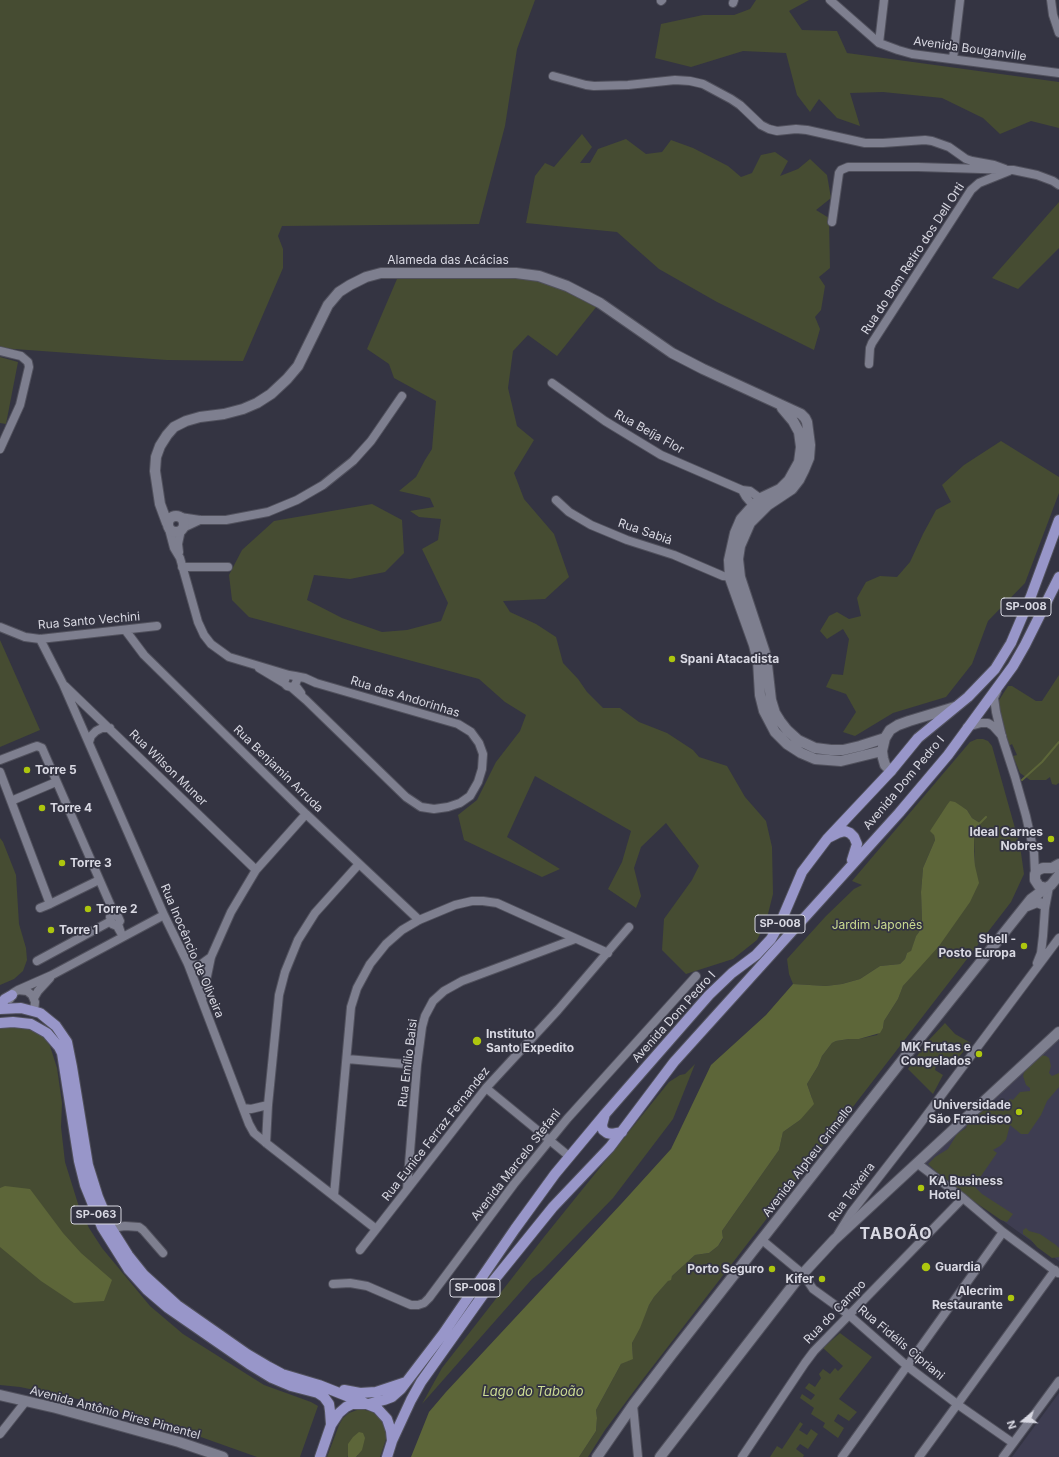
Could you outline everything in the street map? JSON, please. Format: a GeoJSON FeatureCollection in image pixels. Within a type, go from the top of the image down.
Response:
{"type":"FeatureCollection","features":[{"type":"Feature","properties":{"kind":"main road","name":"Avenida Dom Pedro I"},"geometry":{"type":"LineString","coordinates":[[368,1404],[392,1397],[408,1381],[463,1307],[515,1229],[556,1173],[605,1114],[709,995],[732,973],[756,955],[772,939],[802,872],[827,839],[891,771],[918,738],[957,707],[980,686],[995,669],[1011,643],[1031,596],[1059,520]]}},
{"type":"Feature","properties":{"kind":"main road","name":"Avenida Dom Pedro I"},"geometry":{"type":"LineString","coordinates":[[387,1457],[392,1441],[411,1400],[422,1382],[490,1286],[553,1207],[610,1147],[674,1062],[899,813],[948,754],[998,687],[1025,645],[1059,577]]}},
{"type":"Feature","properties":{"kind":"main road"},"geometry":{"type":"LineString","coordinates":[[827,839],[845,831],[854,837],[857,844],[857,849],[850,866]]}},
{"type":"Feature","properties":{"kind":"main road"},"geometry":{"type":"LineString","coordinates":[[13,1022],[2,1007],[4,999],[15,993]]}},
{"type":"Feature","properties":{"kind":"main road","name":"SP-063"},"geometry":{"type":"LineString","coordinates":[[2,1007],[21,1008],[34,1011],[51,1020],[67,1042],[88,1165],[98,1197],[111,1228],[144,1275],[177,1305],[247,1354],[269,1367],[282,1374],[319,1385],[368,1404]]}},
{"type":"Feature","properties":{"kind":"main road"},"geometry":{"type":"LineString","coordinates":[[25,1023],[34,1011]]}},
{"type":"Feature","properties":{"kind":"main road","name":"SP-063"},"geometry":{"type":"LineString","coordinates":[[0,1023],[13,1022],[36,1026],[47,1033],[59,1046],[62,1053],[85,1185],[102,1227],[129,1270],[147,1290],[168,1308],[249,1364],[278,1381],[318,1393],[324,1397],[329,1404],[330,1425]]}},
{"type":"Feature","properties":{"kind":"main road"},"geometry":{"type":"LineString","coordinates":[[605,1114],[602,1125],[603,1130],[612,1134],[622,1132]]}},
{"type":"Feature","properties":{"kind":"main road"},"geometry":{"type":"LineString","coordinates":[[319,1385],[360,1393],[368,1393],[386,1390],[408,1381]]}},
{"type":"Feature","properties":{"kind":"main road","name":"Avenida Dom Pedro I"},"geometry":{"type":"LineString","coordinates":[[320,1457],[330,1425],[339,1413],[346,1407],[359,1403],[368,1404],[381,1411],[387,1419],[391,1431],[392,1441]]}},
{"type":"Feature","properties":{"kind":"street"},"geometry":{"type":"LineString","coordinates":[[830,0],[879,43]]}},
{"type":"Feature","properties":{"kind":"street"},"geometry":{"type":"LineString","coordinates":[[879,43],[884,0]]}},
{"type":"Feature","properties":{"kind":"street"},"geometry":{"type":"LineString","coordinates":[[953,59],[960,0]]}},
{"type":"Feature","properties":{"kind":"street"},"geometry":{"type":"LineString","coordinates":[[1051,0],[1053,16],[1059,33]]}},
{"type":"Feature","properties":{"kind":"street","name":"Avenida Bouganville"},"geometry":{"type":"LineString","coordinates":[[879,43],[912,54],[1059,73]]}},
{"type":"Feature","properties":{"kind":"street","name":"Rua do Bom Retiro dos Dell Orti"},"geometry":{"type":"LineString","coordinates":[[553,76],[594,86],[628,85],[674,80],[690,81],[703,84],[731,99],[740,105],[761,126],[768,129],[777,131],[796,129],[807,130],[865,143],[925,140],[932,141],[949,147],[966,159],[994,164],[1009,170]]}},
{"type":"Feature","properties":{"kind":"street","name":"Rua do Bom Retiro dos Dell Orti"},"geometry":{"type":"LineString","coordinates":[[832,222],[839,173],[844,168],[918,167],[1009,170],[1036,175],[1059,185]]}},
{"type":"Feature","properties":{"kind":"street","name":"Rua do Bom Retiro dos Dell Orti"},"geometry":{"type":"LineString","coordinates":[[869,364],[870,348],[872,343],[971,190],[979,183],[1009,170]]}},
{"type":"Feature","properties":{"kind":"street","name":"Alameda das Acácias"},"geometry":{"type":"LineString","coordinates":[[168,526],[160,504],[155,471],[156,458],[166,435],[174,427],[186,421],[243,409],[257,403],[271,394],[298,366],[328,305],[339,292],[366,277],[381,273],[516,273],[539,276],[568,286],[600,303],[645,335],[684,359],[778,404],[807,422],[810,445],[809,458],[799,480],[792,489],[765,502]]}},
{"type":"Feature","properties":{"kind":"street"},"geometry":{"type":"LineString","coordinates":[[0,351],[21,356],[28,362],[29,367],[20,405],[0,449]]}},
{"type":"Feature","properties":{"kind":"street","name":"Rua Beíja Flor"},"geometry":{"type":"LineString","coordinates":[[552,383],[605,422],[661,455],[742,490],[750,491],[765,502]]}},
{"type":"Feature","properties":{"kind":"street"},"geometry":{"type":"LineString","coordinates":[[200,520],[176,532],[168,526],[171,516],[180,516],[200,520],[226,520],[268,512],[297,500],[323,484],[352,461],[371,441],[402,396]]}},
{"type":"Feature","properties":{"kind":"street"},"geometry":{"type":"LineString","coordinates":[[742,490],[756,509]]}},
{"type":"Feature","properties":{"kind":"street"},"geometry":{"type":"LineString","coordinates":[[158,492],[172,510],[180,516],[184,522],[182,529]]}},
{"type":"Feature","properties":{"kind":"street","name":"Rua Sabiá"},"geometry":{"type":"LineString","coordinates":[[556,500],[569,512],[591,525],[627,540],[674,555],[723,576],[735,577]]}},
{"type":"Feature","properties":{"kind":"street"},"geometry":{"type":"LineString","coordinates":[[765,502],[742,519],[735,533],[729,560],[764,648],[771,700],[775,713],[787,730],[798,740],[815,748],[843,750],[885,738]]}},
{"type":"Feature","properties":{"kind":"street","name":"Rua das Andorinhas"},"geometry":{"type":"LineString","coordinates":[[168,526],[174,548],[180,558]]}},
{"type":"Feature","properties":{"kind":"street","name":"Rua das Andorinhas"},"geometry":{"type":"LineString","coordinates":[[182,529],[178,544],[182,567],[198,622],[204,635],[211,644],[229,657],[257,666],[265,673],[292,681],[305,678],[316,683],[458,724],[471,732],[479,743],[483,754],[482,769],[478,782],[470,796],[460,803],[448,807],[434,809],[421,807],[406,797],[306,700],[292,681]]}},
{"type":"Feature","properties":{"kind":"street"},"geometry":{"type":"LineString","coordinates":[[182,567],[228,567]]}},
{"type":"Feature","properties":{"kind":"street"},"geometry":{"type":"LineString","coordinates":[[735,577],[758,661],[760,695],[764,711],[775,732],[787,744],[800,753],[814,759],[841,761],[882,751]]}},
{"type":"Feature","properties":{"kind":"street","name":"Rua Santo Vechini"},"geometry":{"type":"LineString","coordinates":[[0,627],[25,637],[40,639],[126,631],[158,626]]}},
{"type":"Feature","properties":{"kind":"street","name":"Rua Benjamin Arruda"},"geometry":{"type":"LineString","coordinates":[[126,631],[144,655],[306,814],[419,920]]}},
{"type":"Feature","properties":{"kind":"street","name":"Rua Inocêncio de Oliveira"},"geometry":{"type":"LineString","coordinates":[[40,639],[63,684],[164,915],[188,964],[242,1108],[254,1133],[376,1229]]}},
{"type":"Feature","properties":{"kind":"street","name":"Rua Wilson Muner"},"geometry":{"type":"LineString","coordinates":[[63,684],[256,870]]}},
{"type":"Feature","properties":{"kind":"street"},"geometry":{"type":"LineString","coordinates":[[998,687],[994,698],[994,704],[1002,737],[1023,804],[1040,873],[1039,886],[1049,885]]}},
{"type":"Feature","properties":{"kind":"street"},"geometry":{"type":"LineString","coordinates":[[891,771],[885,765],[882,751],[885,738],[890,730],[898,725],[957,707]]}},
{"type":"Feature","properties":{"kind":"street"},"geometry":{"type":"LineString","coordinates":[[966,728],[982,723],[988,723],[993,726],[1002,737]]}},
{"type":"Feature","properties":{"kind":"street"},"geometry":{"type":"LineString","coordinates":[[89,742],[91,736],[96,731],[102,728],[110,728]]}},
{"type":"Feature","properties":{"kind":"street"},"geometry":{"type":"LineString","coordinates":[[0,760],[34,747],[42,748],[99,880],[113,924],[117,926],[122,935]]}},
{"type":"Feature","properties":{"kind":"street"},"geometry":{"type":"LineString","coordinates":[[0,772],[50,904]]}},
{"type":"Feature","properties":{"kind":"street"},"geometry":{"type":"LineString","coordinates":[[11,801],[56,782]]}},
{"type":"Feature","properties":{"kind":"street"},"geometry":{"type":"LineString","coordinates":[[202,1000],[211,957],[231,912],[256,870],[306,814]]}},
{"type":"Feature","properties":{"kind":"street"},"geometry":{"type":"LineString","coordinates":[[266,1143],[268,1105],[279,995],[285,972],[298,940],[314,913],[359,864]]}},
{"type":"Feature","properties":{"kind":"street"},"geometry":{"type":"LineString","coordinates":[[1040,873],[1059,864]]}},
{"type":"Feature","properties":{"kind":"street"},"geometry":{"type":"LineString","coordinates":[[1035,970],[1041,953],[1044,906],[1049,885],[1054,874],[1040,873]]}},
{"type":"Feature","properties":{"kind":"street"},"geometry":{"type":"LineString","coordinates":[[40,908],[99,880]]}},
{"type":"Feature","properties":{"kind":"street"},"geometry":{"type":"LineString","coordinates":[[1044,906],[1049,885]]}},
{"type":"Feature","properties":{"kind":"street","name":"Avenida Alpheu Grimello"},"geometry":{"type":"LineString","coordinates":[[598,1457],[633,1405],[908,1053],[1027,906],[1031,899],[1049,885]]}},
{"type":"Feature","properties":{"kind":"street"},"geometry":{"type":"LineString","coordinates":[[334,1195],[351,1007],[357,988],[370,964],[386,944],[402,930],[419,920],[455,905],[472,901],[483,901],[497,903],[608,953]]}},
{"type":"Feature","properties":{"kind":"street"},"geometry":{"type":"LineString","coordinates":[[1027,906],[1037,902],[1044,906]]}},
{"type":"Feature","properties":{"kind":"street"},"geometry":{"type":"LineString","coordinates":[[15,993],[52,976],[122,935],[164,915]]}},
{"type":"Feature","properties":{"kind":"street"},"geometry":{"type":"LineString","coordinates":[[37,960],[112,917]]}},
{"type":"Feature","properties":{"kind":"street","name":"Rua Eunice Ferraz Fernandez"},"geometry":{"type":"LineString","coordinates":[[360,1250],[486,1088],[558,1010],[629,927]]}},
{"type":"Feature","properties":{"kind":"street"},"geometry":{"type":"LineString","coordinates":[[1043,936],[1047,942],[1051,942],[1059,937]]}},
{"type":"Feature","properties":{"kind":"street","name":"Rua Teixeira"},"geometry":{"type":"LineString","coordinates":[[660,1457],[803,1274],[834,1240],[851,1213],[1059,937]]}},
{"type":"Feature","properties":{"kind":"street","name":"Rua Emílio Baisi"},"geometry":{"type":"LineString","coordinates":[[407,1190],[417,1065],[422,1027],[425,1016],[433,1001],[444,991],[462,981],[575,939]]}},
{"type":"Feature","properties":{"kind":"street"},"geometry":{"type":"LineString","coordinates":[[188,964],[200,965],[211,957]]}},
{"type":"Feature","properties":{"kind":"street"},"geometry":{"type":"LineString","coordinates":[[34,1011],[34,998],[38,991],[52,976]]}},
{"type":"Feature","properties":{"kind":"street","name":"Avenida Marcelo Stefani"},"geometry":{"type":"LineString","coordinates":[[333,1284],[350,1283],[367,1286],[411,1305],[424,1303],[514,1184],[567,1119],[696,976]]}},
{"type":"Feature","properties":{"kind":"street"},"geometry":{"type":"LineString","coordinates":[[15,993],[26,991],[34,998]]}},
{"type":"Feature","properties":{"kind":"street"},"geometry":{"type":"LineString","coordinates":[[834,1240],[918,1164],[1059,1032]]}},
{"type":"Feature","properties":{"kind":"street"},"geometry":{"type":"LineString","coordinates":[[346,1060],[417,1065]]}},
{"type":"Feature","properties":{"kind":"street"},"geometry":{"type":"LineString","coordinates":[[486,1088],[570,1157]]}},
{"type":"Feature","properties":{"kind":"street"},"geometry":{"type":"LineString","coordinates":[[242,1108],[251,1109],[268,1105]]}},
{"type":"Feature","properties":{"kind":"street"},"geometry":{"type":"LineString","coordinates":[[918,1164],[963,1198],[1002,1232],[1057,1272],[957,1404],[919,1457]]}},
{"type":"Feature","properties":{"kind":"street","name":"Rua do Campo"},"geometry":{"type":"LineString","coordinates":[[742,1457],[814,1351],[963,1198]]}},
{"type":"Feature","properties":{"kind":"street"},"geometry":{"type":"LineString","coordinates":[[111,1228],[125,1226],[139,1227],[163,1253]]}},
{"type":"Feature","properties":{"kind":"street"},"geometry":{"type":"LineString","coordinates":[[842,1457],[1002,1232]]}},
{"type":"Feature","properties":{"kind":"street","name":"Rua Fidélis Cipriani"},"geometry":{"type":"LineString","coordinates":[[762,1240],[803,1274],[813,1289],[849,1315],[906,1366],[1013,1443]]}},
{"type":"Feature","properties":{"kind":"street"},"geometry":{"type":"LineString","coordinates":[[1003,1457],[1059,1381]]}},
{"type":"Feature","properties":{"kind":"street","name":"Avenida Antônio Pires Pimentel"},"geometry":{"type":"LineString","coordinates":[[0,1396],[26,1401],[107,1422],[179,1442],[223,1457]]}},
{"type":"Feature","properties":{"kind":"street"},"geometry":{"type":"LineString","coordinates":[[0,1434],[26,1401]]}},
{"type":"Feature","properties":{"kind":"street"},"geometry":{"type":"LineString","coordinates":[[633,1405],[638,1457]]}},
{"type":"Feature","properties":{"kind":"shaded area","name":"Universidade São Francisco"},"geometry":{"type":"Polygon","coordinates":[[[1059,1039],[1059,1261],[924,1164],[1034,1060],[1059,1039]]]}},
{"type":"Feature","properties":{"kind":"shaded area"},"geometry":{"type":"Polygon","coordinates":[[[1059,1393],[1059,1457],[1012,1457],[1059,1393]]]}},
{"type":"Feature","properties":{"kind":"green space"},"geometry":{"type":"Polygon","coordinates":[[[0,0],[535,0],[517,49],[505,126],[479,224],[282,226],[278,236],[283,249],[283,268],[243,361],[167,360],[0,348],[0,0]]]}},
{"type":"Feature","properties":{"kind":"green space"},"geometry":{"type":"Polygon","coordinates":[[[756,0],[809,0],[789,11],[802,30],[837,31],[847,53],[1059,82],[1059,128],[1031,121],[1000,134],[983,118],[942,98],[883,92],[850,93],[860,126],[837,118],[819,99],[810,112],[797,95],[786,53],[743,51],[691,67],[655,58],[661,24],[703,15],[734,15],[750,9],[756,0]]]}},
{"type":"Feature","properties":{"kind":"green space"},"geometry":{"type":"Polygon","coordinates":[[[582,134],[592,147],[580,163],[590,163],[598,149],[626,139],[646,154],[662,152],[671,140],[693,148],[728,166],[741,177],[752,173],[761,155],[775,152],[788,161],[780,176],[798,169],[810,159],[827,175],[831,198],[816,210],[829,218],[830,268],[819,277],[825,286],[821,310],[815,317],[820,329],[814,350],[717,302],[659,269],[617,232],[526,223],[535,176],[545,163],[554,167],[582,134]]]}},
{"type":"Feature","properties":{"kind":"green space"},"geometry":{"type":"Polygon","coordinates":[[[1059,202],[1059,248],[1018,289],[992,278],[1059,202]]]}},
{"type":"Feature","properties":{"kind":"green space"},"geometry":{"type":"Polygon","coordinates":[[[498,276],[543,280],[597,306],[557,356],[528,335],[513,351],[508,388],[517,426],[534,440],[514,473],[524,499],[554,534],[569,577],[545,599],[503,601],[510,612],[536,624],[556,637],[563,663],[578,679],[587,692],[603,708],[620,708],[639,722],[667,733],[693,750],[699,757],[727,766],[745,797],[766,821],[772,847],[773,894],[766,922],[757,940],[733,959],[686,974],[662,950],[664,919],[692,880],[699,866],[666,823],[641,847],[634,868],[641,896],[636,908],[608,889],[622,862],[631,831],[535,776],[507,837],[560,869],[542,877],[464,840],[458,815],[477,800],[496,762],[520,731],[526,715],[505,702],[479,679],[249,617],[232,600],[229,575],[242,550],[274,521],[372,504],[402,520],[404,553],[385,572],[350,579],[314,575],[307,600],[342,618],[382,632],[407,630],[441,621],[448,603],[422,549],[438,540],[441,519],[419,517],[410,511],[434,507],[430,498],[399,491],[416,477],[432,449],[436,401],[394,378],[389,364],[367,349],[397,279],[498,276]]]}},
{"type":"Feature","properties":{"kind":"green space"},"geometry":{"type":"Polygon","coordinates":[[[0,357],[18,362],[6,424],[0,423],[0,357]]]}},
{"type":"Feature","properties":{"kind":"green space"},"geometry":{"type":"Polygon","coordinates":[[[1001,441],[1059,477],[1059,493],[1025,583],[988,621],[972,664],[946,697],[893,713],[855,736],[843,732],[856,712],[846,694],[826,687],[832,674],[843,675],[849,639],[843,629],[827,639],[820,631],[829,616],[837,612],[849,619],[861,616],[857,598],[866,582],[880,576],[897,577],[910,562],[936,510],[951,502],[942,485],[964,465],[1001,441]]]}},
{"type":"Feature","properties":{"kind":"green space"},"geometry":{"type":"Polygon","coordinates":[[[0,640],[40,730],[0,747],[0,640]]]}},
{"type":"Feature","properties":{"kind":"green space"},"geometry":{"type":"Polygon","coordinates":[[[1059,675],[1059,783],[1056,785],[1052,784],[1050,777],[1046,780],[1030,780],[1020,773],[1013,756],[1017,755],[1012,744],[1009,746],[996,705],[1008,686],[1012,686],[1036,701],[1042,701],[1059,675]]]}},
{"type":"Feature","properties":{"kind":"green space","name":"Jardim Japonês"},"geometry":{"type":"Polygon","coordinates":[[[977,739],[988,741],[992,746],[1020,846],[1024,874],[1011,902],[643,1379],[605,1430],[588,1457],[579,1457],[596,1431],[596,1410],[621,1364],[633,1358],[632,1343],[654,1297],[672,1276],[695,1255],[709,1253],[718,1246],[723,1239],[722,1231],[779,1150],[783,1132],[800,1120],[812,1098],[807,1084],[822,1056],[832,1043],[836,1041],[859,1039],[877,1035],[883,1028],[884,1021],[898,999],[903,986],[913,974],[975,866],[974,839],[980,823],[972,818],[967,810],[962,807],[934,835],[935,840],[923,868],[921,892],[922,922],[911,952],[907,953],[905,959],[900,964],[880,966],[860,979],[842,984],[826,986],[793,984],[789,974],[787,959],[826,916],[854,889],[862,885],[852,881],[970,742],[977,739]]]}},
{"type":"Feature","properties":{"kind":"green space"},"geometry":{"type":"Polygon","coordinates":[[[0,838],[16,875],[19,924],[26,948],[27,960],[23,971],[14,979],[0,985],[0,838]]]}},
{"type":"Feature","properties":{"kind":"green space"},"geometry":{"type":"Polygon","coordinates":[[[945,1023],[955,1034],[971,1043],[957,1059],[937,1061],[935,1070],[943,1075],[933,1094],[908,1069],[927,1042],[945,1023]]]}},
{"type":"Feature","properties":{"kind":"green space"},"geometry":{"type":"Polygon","coordinates":[[[0,1027],[21,1027],[32,1030],[43,1036],[50,1046],[57,1068],[62,1103],[61,1127],[65,1162],[79,1207],[89,1228],[102,1248],[150,1306],[183,1334],[264,1385],[318,1406],[300,1457],[257,1457],[170,1426],[146,1421],[124,1414],[102,1404],[20,1387],[0,1385],[0,1027]]]}},
{"type":"Feature","properties":{"kind":"green space"},"geometry":{"type":"Polygon","coordinates":[[[1041,1055],[1049,1058],[1051,1066],[1049,1073],[1052,1076],[1059,1073],[1059,1087],[1047,1101],[1041,1115],[1028,1134],[1021,1134],[1010,1125],[1006,1140],[993,1150],[997,1153],[974,1186],[982,1194],[1013,1214],[1007,1222],[1001,1220],[953,1187],[928,1164],[935,1157],[948,1149],[957,1134],[966,1128],[967,1124],[990,1105],[997,1105],[1000,1110],[1004,1111],[1007,1102],[1010,1099],[1013,1100],[1020,1092],[1030,1091],[1030,1088],[1026,1085],[1023,1076],[1026,1066],[1041,1055]]]}},
{"type":"Feature","properties":{"kind":"green space"},"geometry":{"type":"Polygon","coordinates":[[[695,1064],[673,1119],[613,1198],[542,1271],[532,1279],[422,1404],[442,1368],[544,1237],[669,1082],[680,1075],[685,1074],[695,1064]]]}},
{"type":"Feature","properties":{"kind":"green space"},"geometry":{"type":"Polygon","coordinates":[[[1026,1228],[1029,1231],[1040,1234],[1056,1245],[1059,1248],[1059,1257],[1052,1258],[1037,1247],[1023,1234],[1023,1230],[1026,1228]]]}},
{"type":"Feature","properties":{"kind":"green space"},"geometry":{"type":"Polygon","coordinates":[[[840,1333],[872,1357],[839,1399],[857,1412],[849,1421],[838,1414],[834,1421],[844,1428],[838,1438],[823,1427],[825,1423],[811,1414],[814,1408],[800,1398],[802,1394],[811,1400],[815,1395],[805,1388],[809,1383],[815,1387],[821,1378],[819,1374],[823,1369],[830,1374],[835,1368],[838,1371],[843,1366],[823,1348],[840,1333]]]}},
{"type":"Feature","properties":{"kind":"green space"},"geometry":{"type":"Polygon","coordinates":[[[357,1410],[373,1412],[384,1423],[387,1431],[380,1457],[356,1457],[358,1455],[347,1456],[348,1457],[327,1457],[343,1418],[349,1413],[357,1410]]]}},
{"type":"Feature","properties":{"kind":"green space"},"geometry":{"type":"Polygon","coordinates":[[[800,1422],[803,1424],[799,1430],[807,1435],[811,1429],[818,1434],[808,1449],[800,1444],[796,1449],[804,1455],[803,1457],[770,1457],[777,1446],[782,1449],[800,1422]]]}},
{"type":"Feature","properties":{"kind":"water","name":"Lago do Taboão"},"geometry":{"type":"Polygon","coordinates":[[[950,801],[955,802],[967,810],[972,818],[980,823],[974,839],[975,866],[979,883],[970,902],[939,946],[903,986],[898,999],[884,1021],[883,1028],[880,1033],[859,1039],[836,1041],[832,1043],[822,1056],[807,1084],[814,1104],[800,1120],[783,1132],[779,1150],[722,1231],[723,1238],[718,1246],[709,1253],[695,1255],[672,1276],[671,1280],[668,1281],[649,1305],[632,1343],[633,1359],[621,1364],[596,1410],[596,1431],[579,1457],[411,1457],[429,1412],[671,1149],[711,1065],[766,1015],[793,984],[826,986],[842,984],[860,979],[880,966],[900,964],[905,959],[907,953],[911,951],[922,922],[921,892],[923,868],[935,840],[934,835],[930,831],[950,801]]]}},
{"type":"Feature","properties":{"kind":"water"},"geometry":{"type":"Polygon","coordinates":[[[5,1186],[30,1189],[63,1233],[81,1253],[112,1280],[104,1301],[74,1303],[41,1281],[0,1247],[0,1188],[5,1186]]]}},
{"type":"Feature","properties":{"kind":"water"},"geometry":{"type":"Polygon","coordinates":[[[359,1432],[363,1433],[365,1438],[362,1450],[356,1457],[348,1457],[348,1444],[359,1432]]]}},
{"type":"Feature","properties":{"kind":"waterway"},"geometry":{"type":"LineString","coordinates":[[1022,780],[1042,762],[1059,742]]}},
{"type":"Feature","properties":{"kind":"waterway"},"geometry":{"type":"LineString","coordinates":[[980,823],[986,817]]}},
{"type":"Feature","properties":{"kind":"place","name":"Spani Atacadista"},"geometry":{"type":"Point","coordinates":[672,659]}},
{"type":"Feature","properties":{"kind":"place","name":"Torre 5"},"geometry":{"type":"Point","coordinates":[27,770]}},
{"type":"Feature","properties":{"kind":"place","name":"Torre 4"},"geometry":{"type":"Point","coordinates":[42,808]}},
{"type":"Feature","properties":{"kind":"place","name":"Ideal Carnes Nobres"},"geometry":{"type":"Point","coordinates":[1051,839]}},
{"type":"Feature","properties":{"kind":"place","name":"Torre 3"},"geometry":{"type":"Point","coordinates":[62,863]}},
{"type":"Feature","properties":{"kind":"place","name":"Torre 2"},"geometry":{"type":"Point","coordinates":[88,909]}},
{"type":"Feature","properties":{"kind":"place","name":"Torre 1"},"geometry":{"type":"Point","coordinates":[51,930]}},
{"type":"Feature","properties":{"kind":"place","name":"Shell - Posto Europa"},"geometry":{"type":"Point","coordinates":[1024,946]}},
{"type":"Feature","properties":{"kind":"place","name":"Instituto Santo Expedito"},"geometry":{"type":"Point","coordinates":[477,1041]}},
{"type":"Feature","properties":{"kind":"place","name":"MK Frutas e Congelados"},"geometry":{"type":"Point","coordinates":[979,1054]}},
{"type":"Feature","properties":{"kind":"place","name":"Universidade São Francisco"},"geometry":{"type":"Point","coordinates":[1019,1112]}},
{"type":"Feature","properties":{"kind":"place","name":"KA Business Hotel"},"geometry":{"type":"Point","coordinates":[921,1188]}},
{"type":"Feature","properties":{"kind":"place","name":"Guardia"},"geometry":{"type":"Point","coordinates":[926,1267]}},
{"type":"Feature","properties":{"kind":"place","name":"Porto Seguro"},"geometry":{"type":"Point","coordinates":[772,1269]}},
{"type":"Feature","properties":{"kind":"place","name":"Kifer"},"geometry":{"type":"Point","coordinates":[822,1279]}},
{"type":"Feature","properties":{"kind":"place","name":"Alecrim Restaurante"},"geometry":{"type":"Point","coordinates":[1011,1298]}},
{"type":"Feature","properties":{"kind":"district","name":"TABOÃO"},"geometry":{"type":"Point","coordinates":[896,1234]}}]}
